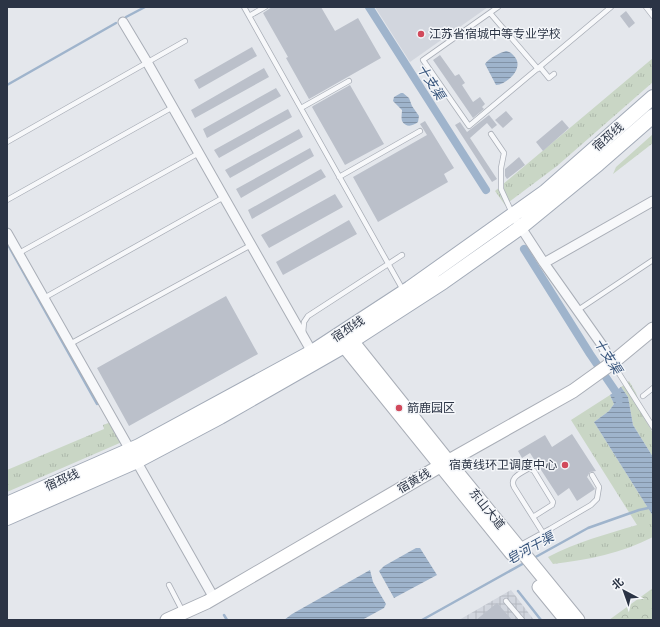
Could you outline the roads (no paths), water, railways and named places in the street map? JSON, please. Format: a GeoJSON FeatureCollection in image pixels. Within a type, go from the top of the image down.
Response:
{"type":"FeatureCollection","features":[{"type":"Feature","properties":{"kind":"main road","name":"宿邳线"},"geometry":{"type":"LineString","coordinates":[[7,504],[133,456],[312,352],[404,292],[545,192],[653,97]]}},
{"type":"Feature","properties":{"kind":"main road","name":"宿邳线"},"geometry":{"type":"LineString","coordinates":[[7,518],[133,456],[220,417],[348,344],[443,282],[521,227],[598,164],[653,116]]}},
{"type":"Feature","properties":{"kind":"main road","name":"宿黄线"},"geometry":{"type":"LineString","coordinates":[[167,620],[214,598],[573,391],[611,364],[653,329]]}},
{"type":"Feature","properties":{"kind":"main road","name":"东山大道"},"geometry":{"type":"LineString","coordinates":[[348,344],[525,563],[566,620]]}},
{"type":"Feature","properties":{"kind":"main road","name":"东山大道"},"geometry":{"type":"LineString","coordinates":[[444,464],[517,546],[525,563],[578,620]]}},
{"type":"Feature","properties":{"kind":"street"},"geometry":{"type":"LineString","coordinates":[[122,22],[173,107],[312,352]]}},
{"type":"Feature","properties":{"kind":"street"},"geometry":{"type":"LineString","coordinates":[[544,263],[653,202]]}},
{"type":"Feature","properties":{"kind":"street"},"geometry":{"type":"LineString","coordinates":[[513,215],[544,263],[602,345],[611,364]]}},
{"type":"Feature","properties":{"kind":"street"},"geometry":{"type":"LineString","coordinates":[[7,233],[214,598]]}},
{"type":"Feature","properties":{"kind":"lane"},"geometry":{"type":"LineString","coordinates":[[244,7],[404,292]]}},
{"type":"Feature","properties":{"kind":"lane"},"geometry":{"type":"LineString","coordinates":[[249,16],[265,7]]}},
{"type":"Feature","properties":{"kind":"lane"},"geometry":{"type":"LineString","coordinates":[[498,7],[423,60],[469,126],[611,7]]}},
{"type":"Feature","properties":{"kind":"lane"},"geometry":{"type":"LineString","coordinates":[[646,7],[653,16]]}},
{"type":"Feature","properties":{"kind":"lane"},"geometry":{"type":"LineString","coordinates":[[490,13],[549,78],[554,74]]}},
{"type":"Feature","properties":{"kind":"lane"},"geometry":{"type":"LineString","coordinates":[[7,142],[185,41]]}},
{"type":"Feature","properties":{"kind":"lane"},"geometry":{"type":"LineString","coordinates":[[301,108],[349,81]]}},
{"type":"Feature","properties":{"kind":"lane"},"geometry":{"type":"LineString","coordinates":[[7,200],[173,107]]}},
{"type":"Feature","properties":{"kind":"lane"},"geometry":{"type":"LineString","coordinates":[[339,177],[420,131]]}},
{"type":"Feature","properties":{"kind":"lane"},"geometry":{"type":"LineString","coordinates":[[491,134],[504,153],[501,168],[501,190],[513,215]]}},
{"type":"Feature","properties":{"kind":"lane"},"geometry":{"type":"LineString","coordinates":[[19,253],[199,153]]}},
{"type":"Feature","properties":{"kind":"lane"},"geometry":{"type":"LineString","coordinates":[[44,298],[224,197]]}},
{"type":"Feature","properties":{"kind":"lane"},"geometry":{"type":"LineString","coordinates":[[70,344],[251,245]]}},
{"type":"Feature","properties":{"kind":"lane"},"geometry":{"type":"LineString","coordinates":[[303,336],[304,322],[308,316],[402,255]]}},
{"type":"Feature","properties":{"kind":"lane"},"geometry":{"type":"LineString","coordinates":[[578,310],[653,260]]}},
{"type":"Feature","properties":{"kind":"lane"},"geometry":{"type":"LineString","coordinates":[[611,364],[651,418],[653,427]]}},
{"type":"Feature","properties":{"kind":"lane"},"geometry":{"type":"LineString","coordinates":[[643,396],[653,388]]}},
{"type":"Feature","properties":{"kind":"lane"},"geometry":{"type":"LineString","coordinates":[[533,517],[552,505],[553,502],[534,471],[529,468],[516,476],[512,480],[512,483],[533,517],[543,533]]}},
{"type":"Feature","properties":{"kind":"lane"},"geometry":{"type":"LineString","coordinates":[[517,546],[543,533],[591,505],[597,499],[599,487],[592,475]]}},
{"type":"Feature","properties":{"kind":"lane"},"geometry":{"type":"LineString","coordinates":[[169,585],[183,613]]}},
{"type":"Feature","properties":{"kind":"lane"},"geometry":{"type":"LineString","coordinates":[[506,601],[522,620]]}},
{"type":"Feature","properties":{"kind":"water"},"geometry":{"type":"Polygon","coordinates":[[[506,51],[514,56],[518,65],[514,74],[510,78],[501,84],[496,85],[485,64],[494,56],[506,51]]]}},
{"type":"Feature","properties":{"kind":"water"},"geometry":{"type":"Polygon","coordinates":[[[401,93],[409,98],[412,106],[419,116],[418,122],[414,125],[405,125],[402,121],[402,110],[393,101],[394,97],[401,93]]]}},
{"type":"Feature","properties":{"kind":"water"},"geometry":{"type":"Polygon","coordinates":[[[621,387],[628,397],[633,425],[653,457],[653,516],[594,422],[609,411],[614,404],[610,395],[621,387]]]}},
{"type":"Feature","properties":{"kind":"water"},"geometry":{"type":"Polygon","coordinates":[[[416,548],[420,548],[437,575],[394,598],[379,571],[384,566],[416,548]]]}},
{"type":"Feature","properties":{"kind":"water"},"geometry":{"type":"Polygon","coordinates":[[[370,570],[373,582],[386,604],[384,608],[362,620],[284,620],[292,614],[370,570]]]}},
{"type":"Feature","properties":{"kind":"waterway"},"geometry":{"type":"LineString","coordinates":[[126,17],[145,7]]}},
{"type":"Feature","properties":{"kind":"waterway","name":"十支渠"},"geometry":{"type":"LineString","coordinates":[[369,7],[486,190]]}},
{"type":"Feature","properties":{"kind":"waterway"},"geometry":{"type":"LineString","coordinates":[[7,85],[116,23]]}},
{"type":"Feature","properties":{"kind":"waterway"},"geometry":{"type":"LineString","coordinates":[[7,243],[97,404]]}},
{"type":"Feature","properties":{"kind":"waterway","name":"十支渠"},"geometry":{"type":"LineString","coordinates":[[524,249],[590,354],[618,395],[619,400]]}},
{"type":"Feature","properties":{"kind":"waterway","name":"皂河干渠"},"geometry":{"type":"LineString","coordinates":[[532,559],[588,528],[639,510],[653,507]]}},
{"type":"Feature","properties":{"kind":"waterway","name":"皂河干渠"},"geometry":{"type":"LineString","coordinates":[[422,620],[526,562]]}},
{"type":"Feature","properties":{"kind":"waterway"},"geometry":{"type":"LineString","coordinates":[[518,591],[541,620]]}},
{"type":"Feature","properties":{"kind":"waterway"},"geometry":{"type":"LineString","coordinates":[[224,615],[227,620]]}},
{"type":"Feature","properties":{"kind":"place","name":"江苏省宿城中等专业学校"},"geometry":{"type":"Point","coordinates":[421,34]}},
{"type":"Feature","properties":{"kind":"place","name":"箭鹿园区"},"geometry":{"type":"Point","coordinates":[399,408]}},
{"type":"Feature","properties":{"kind":"place","name":"宿黄线环卫调度中心"},"geometry":{"type":"Point","coordinates":[565,465]}}]}
